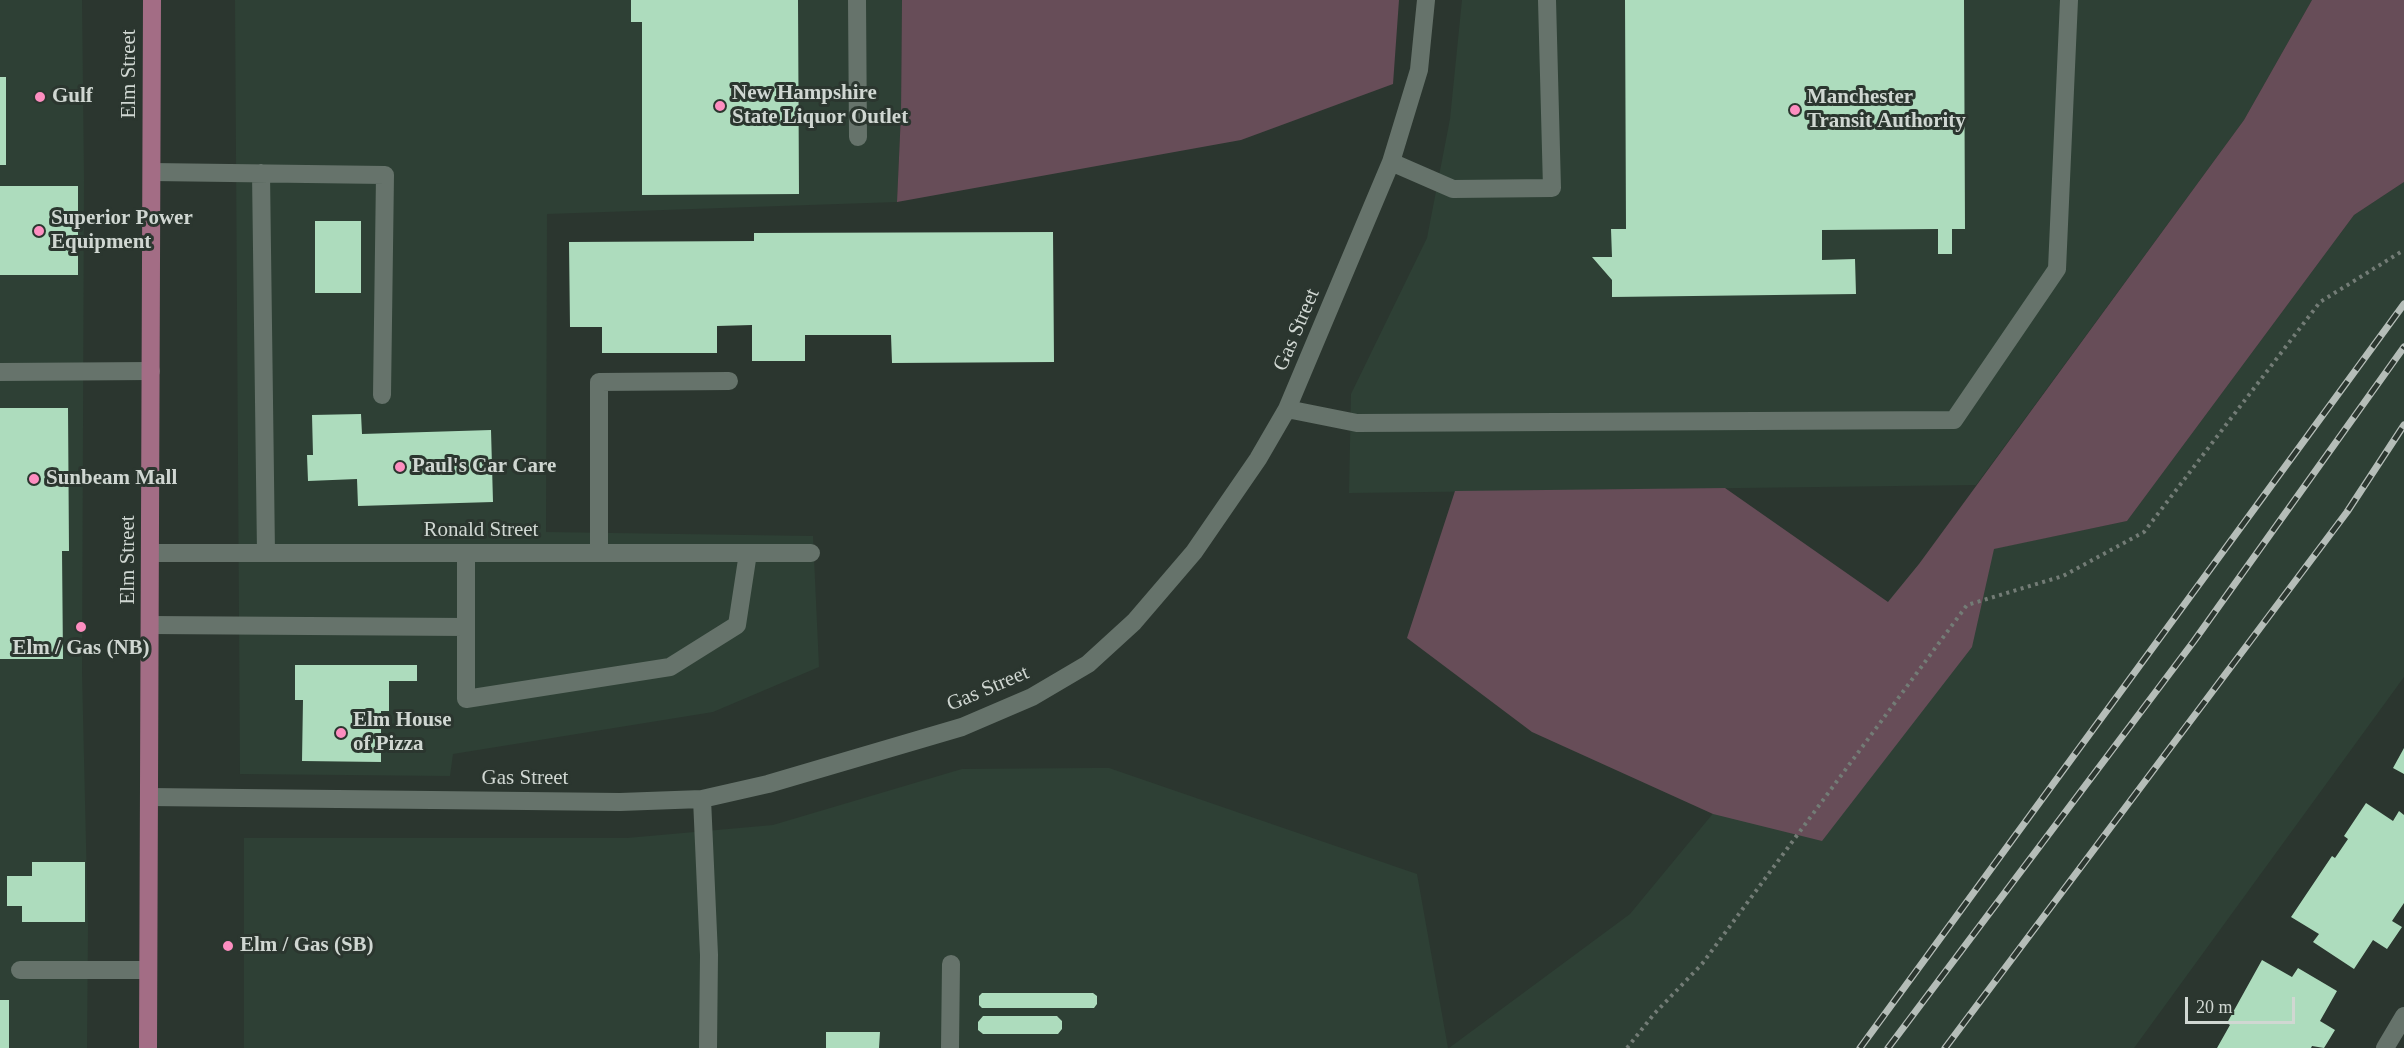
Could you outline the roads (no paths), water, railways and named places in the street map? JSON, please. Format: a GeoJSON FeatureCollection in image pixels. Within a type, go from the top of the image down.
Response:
{"type":"FeatureCollection","features":[{"type":"Feature","properties":{"kind":"main road","name":"Elm Street"},"geometry":{"type":"LineString","coordinates":[[148,1048],[152,0]]}},
{"type":"Feature","properties":{"kind":"street"},"geometry":{"type":"LineString","coordinates":[[857,0],[858,137]]}},
{"type":"Feature","properties":{"kind":"street","name":"Gas Street"},"geometry":{"type":"LineString","coordinates":[[149,797],[620,802],[702,799],[779,781],[962,727],[1032,697],[1088,664],[1134,622],[1194,552],[1258,459],[1287,409],[1391,162],[1419,70],[1426,0]]}},
{"type":"Feature","properties":{"kind":"street"},"geometry":{"type":"LineString","coordinates":[[1391,162],[1453,189],[1552,188],[1547,0]]}},
{"type":"Feature","properties":{"kind":"street"},"geometry":{"type":"LineString","coordinates":[[1287,409],[1358,423],[1954,420],[2057,269],[2069,0]]}},
{"type":"Feature","properties":{"kind":"street"},"geometry":{"type":"LineString","coordinates":[[152,171],[385,175],[382,395]]}},
{"type":"Feature","properties":{"kind":"street"},"geometry":{"type":"LineString","coordinates":[[261,173],[266,553]]}},
{"type":"Feature","properties":{"kind":"street"},"geometry":{"type":"LineString","coordinates":[[0,372],[151,371]]}},
{"type":"Feature","properties":{"kind":"street"},"geometry":{"type":"LineString","coordinates":[[599,553],[599,382],[729,381]]}},
{"type":"Feature","properties":{"kind":"street","name":"Ronald Street"},"geometry":{"type":"LineString","coordinates":[[150,553],[811,553]]}},
{"type":"Feature","properties":{"kind":"street"},"geometry":{"type":"LineString","coordinates":[[466,553],[466,699],[670,667],[737,625],[748,553]]}},
{"type":"Feature","properties":{"kind":"street"},"geometry":{"type":"LineString","coordinates":[[150,625],[466,627]]}},
{"type":"Feature","properties":{"kind":"street"},"geometry":{"type":"LineString","coordinates":[[702,799],[708,945],[708,1048]]}},
{"type":"Feature","properties":{"kind":"street"},"geometry":{"type":"LineString","coordinates":[[950,1048],[951,964]]}},
{"type":"Feature","properties":{"kind":"street"},"geometry":{"type":"LineString","coordinates":[[20,970],[148,970]]}},
{"type":"Feature","properties":{"kind":"street"},"geometry":{"type":"LineString","coordinates":[[2385,1048],[2404,1016]]}},
{"type":"Feature","properties":{"kind":"railway"},"geometry":{"type":"LineString","coordinates":[[1860,1048],[2404,304]]}},
{"type":"Feature","properties":{"kind":"railway"},"geometry":{"type":"LineString","coordinates":[[1888,1048],[2194,641],[2404,347]]}},
{"type":"Feature","properties":{"kind":"railway"},"geometry":{"type":"LineString","coordinates":[[1945,1048],[2347,512],[2404,425]]}},
{"type":"Feature","properties":{"kind":"place","name":"Gulf"},"geometry":{"type":"Point","coordinates":[40,97]}},
{"type":"Feature","properties":{"kind":"place","name":"New Hampshire State Liquor Outlet"},"geometry":{"type":"Point","coordinates":[720,106]}},
{"type":"Feature","properties":{"kind":"place","name":"Manchester Transit Authority"},"geometry":{"type":"Point","coordinates":[1795,110]}},
{"type":"Feature","properties":{"kind":"place","name":"Superior Power Equipment"},"geometry":{"type":"Point","coordinates":[39,231]}},
{"type":"Feature","properties":{"kind":"place","name":"Paul's Car Care"},"geometry":{"type":"Point","coordinates":[400,467]}},
{"type":"Feature","properties":{"kind":"place","name":"Sunbeam Mall"},"geometry":{"type":"Point","coordinates":[34,479]}},
{"type":"Feature","properties":{"kind":"place","name":"Elm / Gas (NB)"},"geometry":{"type":"Point","coordinates":[81,627]}},
{"type":"Feature","properties":{"kind":"place","name":"Elm House of Pizza"},"geometry":{"type":"Point","coordinates":[341,733]}},
{"type":"Feature","properties":{"kind":"place","name":"Elm / Gas (SB)"},"geometry":{"type":"Point","coordinates":[228,946]}}]}
